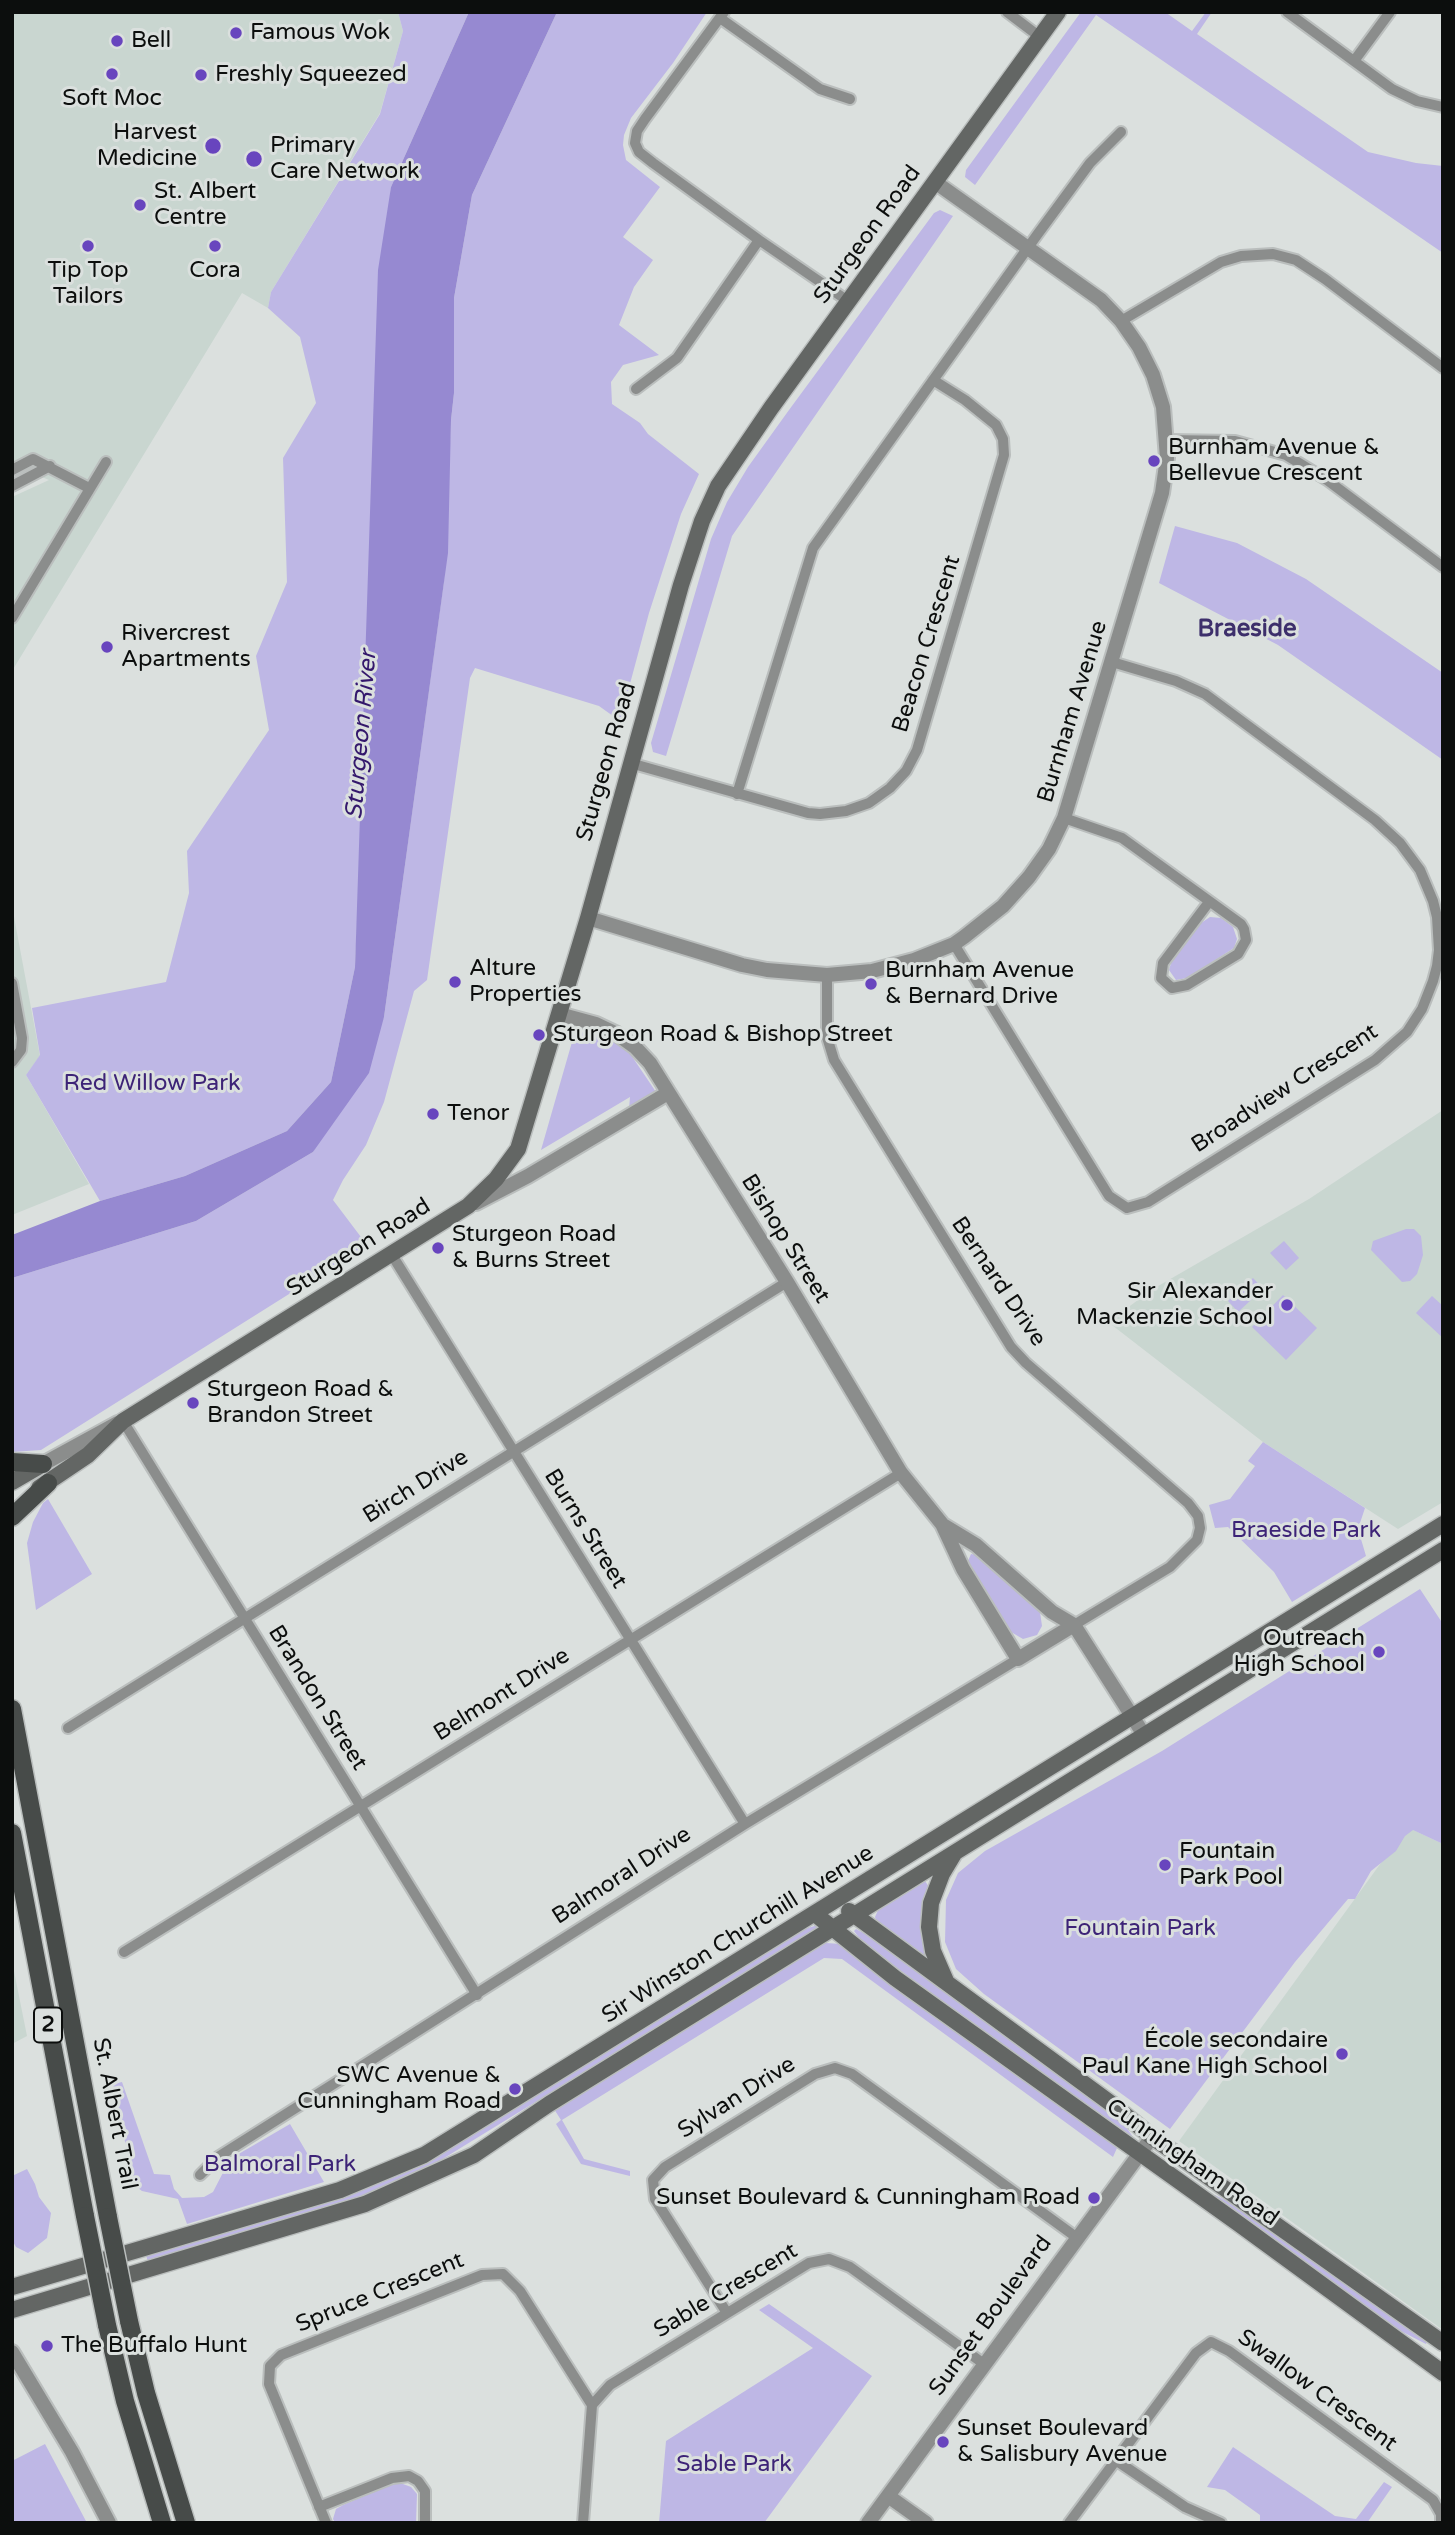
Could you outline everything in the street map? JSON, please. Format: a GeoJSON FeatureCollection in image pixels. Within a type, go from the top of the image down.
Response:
{"type":"FeatureCollection","features":[{"type":"Feature","properties":{"kind":"main road","name":"Sturgeon Road"},"geometry":{"type":"LineString","coordinates":[[12,1506],[88,1455],[122,1421],[468,1206],[496,1179],[518,1149],[588,918],[681,585],[707,509],[730,466],[1058,12]]}},
{"type":"Feature","properties":{"kind":"main road"},"geometry":{"type":"LineString","coordinates":[[12,1462],[43,1464]]}},
{"type":"Feature","properties":{"kind":"main road","name":"Sturgeon Road"},"geometry":{"type":"LineString","coordinates":[[12,1482],[43,1464]]}},
{"type":"Feature","properties":{"kind":"main road"},"geometry":{"type":"LineString","coordinates":[[12,1517],[48,1483]]}},
{"type":"Feature","properties":{"kind":"main road","name":"Sir Winston Churchill Avenue"},"geometry":{"type":"LineString","coordinates":[[12,2287],[340,2190],[384,2174],[424,2155],[1443,1524]]}},
{"type":"Feature","properties":{"kind":"main road","name":"Sir Winston Churchill Avenue"},"geometry":{"type":"LineString","coordinates":[[12,2310],[365,2204],[474,2155],[549,2104],[1443,1550]]}},
{"type":"Feature","properties":{"kind":"main road","name":"St. Albert Trail"},"geometry":{"type":"LineString","coordinates":[[12,1709],[129,2321],[146,2393],[186,2523]]}},
{"type":"Feature","properties":{"kind":"main road","name":"St. Albert Trail"},"geometry":{"type":"LineString","coordinates":[[12,1833],[107,2325],[125,2401],[162,2523]]}},
{"type":"Feature","properties":{"kind":"main road"},"geometry":{"type":"LineString","coordinates":[[947,1983],[933,1951],[929,1927],[931,1903],[942,1874],[956,1852]]}},
{"type":"Feature","properties":{"kind":"main road","name":"Cunningham Road"},"geometry":{"type":"LineString","coordinates":[[835,1901],[1153,2137],[1443,2343]]}},
{"type":"Feature","properties":{"kind":"main road","name":"Cunningham Road"},"geometry":{"type":"LineString","coordinates":[[815,1914],[895,1978],[1443,2373]]}},
{"type":"Feature","properties":{"kind":"street"},"geometry":{"type":"LineString","coordinates":[[1007,12],[1040,37]]}},
{"type":"Feature","properties":{"kind":"street"},"geometry":{"type":"LineString","coordinates":[[1287,12],[1404,96],[1443,107]]}},
{"type":"Feature","properties":{"kind":"street"},"geometry":{"type":"LineString","coordinates":[[1354,61],[1391,12]]}},
{"type":"Feature","properties":{"kind":"street"},"geometry":{"type":"LineString","coordinates":[[848,301],[653,163],[639,152],[635,142],[637,131],[645,119],[722,15],[820,89],[850,100]]}},
{"type":"Feature","properties":{"kind":"street"},"geometry":{"type":"LineString","coordinates":[[737,793],[813,548],[1090,163],[1121,132]]}},
{"type":"Feature","properties":{"kind":"street","name":"Burnham Avenue"},"geometry":{"type":"LineString","coordinates":[[588,918],[742,965],[792,973],[827,975],[893,966],[954,944],[1003,906],[1049,849],[1064,818],[1162,494],[1167,440],[1163,407],[1153,376],[1139,347],[1121,321],[1101,300],[935,182]]}},
{"type":"Feature","properties":{"kind":"street"},"geometry":{"type":"LineString","coordinates":[[636,389],[677,358],[759,240]]}},
{"type":"Feature","properties":{"kind":"street"},"geometry":{"type":"LineString","coordinates":[[1121,321],[1221,262],[1241,256],[1273,254],[1296,260],[1325,279],[1443,368]]}},
{"type":"Feature","properties":{"kind":"street","name":"Beacon Crescent"},"geometry":{"type":"LineString","coordinates":[[630,763],[808,813],[846,811],[869,803],[890,788],[906,771],[917,750],[1005,447],[1000,432],[990,419],[933,380]]}},
{"type":"Feature","properties":{"kind":"street"},"geometry":{"type":"LineString","coordinates":[[1167,440],[1236,440],[1286,455],[1327,480],[1443,567]]}},
{"type":"Feature","properties":{"kind":"street"},"geometry":{"type":"LineString","coordinates":[[12,470],[33,459],[89,488]]}},
{"type":"Feature","properties":{"kind":"street"},"geometry":{"type":"LineString","coordinates":[[12,618],[106,462]]}},
{"type":"Feature","properties":{"kind":"street"},"geometry":{"type":"LineString","coordinates":[[12,486],[50,466]]}},
{"type":"Feature","properties":{"kind":"street","name":"Broadview Crescent"},"geometry":{"type":"LineString","coordinates":[[954,944],[1109,1196],[1126,1208],[1148,1202],[1375,1060],[1406,1032],[1422,1009],[1437,966],[1437,917],[1424,877],[1400,843],[1375,820],[1205,694],[1176,681],[1112,662]]}},
{"type":"Feature","properties":{"kind":"street"},"geometry":{"type":"LineString","coordinates":[[1064,818],[1122,838],[1241,924],[1246,934],[1245,945],[1238,954],[1187,985],[1172,988],[1161,978],[1161,968],[1209,902]]}},
{"type":"Feature","properties":{"kind":"street","name":"Bernard Drive"},"geometry":{"type":"LineString","coordinates":[[827,975],[827,1037],[834,1060],[1012,1347],[1026,1363],[1188,1503],[1198,1516],[1200,1528],[1197,1540],[1170,1567],[1074,1625]]}},
{"type":"Feature","properties":{"kind":"street"},"geometry":{"type":"LineString","coordinates":[[12,983],[22,1038],[21,1050],[12,1062]]}},
{"type":"Feature","properties":{"kind":"street","name":"Bishop Street"},"geometry":{"type":"LineString","coordinates":[[559,1014],[596,1024],[627,1040],[650,1063],[787,1282],[901,1472],[942,1524],[963,1569],[1018,1659]]}},
{"type":"Feature","properties":{"kind":"street"},"geometry":{"type":"LineString","coordinates":[[468,1206],[528,1176],[668,1093]]}},
{"type":"Feature","properties":{"kind":"street","name":"Burns Street"},"geometry":{"type":"LineString","coordinates":[[392,1255],[745,1825]]}},
{"type":"Feature","properties":{"kind":"street","name":"Birch Drive"},"geometry":{"type":"LineString","coordinates":[[68,1728],[787,1282]]}},
{"type":"Feature","properties":{"kind":"street","name":"Sturgeon Road"},"geometry":{"type":"LineString","coordinates":[[43,1464],[122,1421]]}},
{"type":"Feature","properties":{"kind":"street","name":"Brandon Street"},"geometry":{"type":"LineString","coordinates":[[122,1421],[477,1995]]}},
{"type":"Feature","properties":{"kind":"street","name":"Belmont Drive"},"geometry":{"type":"LineString","coordinates":[[124,1952],[901,1472]]}},
{"type":"Feature","properties":{"kind":"street","name":"Bishop Street"},"geometry":{"type":"LineString","coordinates":[[942,1524],[976,1545],[1052,1612],[1074,1625],[1144,1735]]}},
{"type":"Feature","properties":{"kind":"street","name":"Balmoral Drive"},"geometry":{"type":"LineString","coordinates":[[200,2175],[218,2157],[745,1825],[1074,1625]]}},
{"type":"Feature","properties":{"kind":"street","name":"Sylvan Drive"},"geometry":{"type":"LineString","coordinates":[[727,2313],[654,2199],[653,2180],[665,2167],[815,2074],[835,2068],[852,2074],[1076,2237]]}},
{"type":"Feature","properties":{"kind":"street","name":"Sunset Boulevard"},"geometry":{"type":"LineString","coordinates":[[868,2523],[1076,2237],[1153,2137]]}},
{"type":"Feature","properties":{"kind":"street","name":"Sable Crescent"},"geometry":{"type":"LineString","coordinates":[[592,2405],[610,2385],[809,2263],[829,2259],[850,2267],[984,2364]]}},
{"type":"Feature","properties":{"kind":"street","name":"Spruce Crescent"},"geometry":{"type":"LineString","coordinates":[[326,2523],[269,2384],[270,2366],[281,2356],[482,2275],[503,2274],[520,2291],[592,2405]]}},
{"type":"Feature","properties":{"kind":"street","name":"Swallow Crescent"},"geometry":{"type":"LineString","coordinates":[[1069,2523],[1196,2353],[1211,2342],[1229,2351],[1433,2500],[1441,2514],[1441,2523]]}},
{"type":"Feature","properties":{"kind":"street"},"geometry":{"type":"LineString","coordinates":[[12,2352],[72,2452],[110,2523]]}},
{"type":"Feature","properties":{"kind":"street"},"geometry":{"type":"LineString","coordinates":[[583,2523],[592,2405]]}},
{"type":"Feature","properties":{"kind":"street"},"geometry":{"type":"LineString","coordinates":[[1116,2461],[1185,2507],[1221,2523]]}},
{"type":"Feature","properties":{"kind":"street"},"geometry":{"type":"LineString","coordinates":[[320,2507],[392,2478],[409,2476],[418,2481],[425,2491],[425,2523]]}},
{"type":"Feature","properties":{"kind":"street"},"geometry":{"type":"LineString","coordinates":[[888,2496],[926,2523]]}},
{"type":"Feature","properties":{"kind":"shaded area","name":"St. Albert Centre"},"geometry":{"type":"Polygon","coordinates":[[[12,12],[398,12],[403,31],[380,113],[271,292],[268,308],[242,293],[12,671],[12,497],[49,480],[12,464],[12,12]]]}},
{"type":"Feature","properties":{"kind":"shaded area"},"geometry":{"type":"Polygon","coordinates":[[[469,12],[557,12],[472,195],[454,298],[454,393],[448,553],[384,1017],[369,1073],[313,1152],[196,1221],[12,1278],[12,1235],[100,1201],[185,1176],[287,1131],[331,1082],[355,967],[378,270],[391,187],[469,12]]]}},
{"type":"Feature","properties":{"kind":"shaded area"},"geometry":{"type":"Polygon","coordinates":[[[12,906],[40,1056],[26,1075],[89,1184],[12,1215],[12,906]]]}},
{"type":"Feature","properties":{"kind":"shaded area","name":"Sir Alexander Mackenzie School"},"geometry":{"type":"Polygon","coordinates":[[[1443,1110],[1443,1502],[1398,1529],[1263,1442],[1108,1322],[1153,1289],[1309,1199],[1443,1110]]]}},
{"type":"Feature","properties":{"kind":"shaded area","name":"École secondaire Paul Kane High School"},"geometry":{"type":"Polygon","coordinates":[[[1407,1827],[1443,1844],[1443,2330],[1179,2141],[1407,1827]]]}},
{"type":"Feature","properties":{"kind":"shaded area"},"geometry":{"type":"Polygon","coordinates":[[[12,1961],[27,2036],[12,2044],[12,1961]]]}},
{"type":"Feature","properties":{"kind":"green space","name":"Red Willow Park"},"geometry":{"type":"Polygon","coordinates":[[[398,12],[469,12],[391,187],[355,967],[331,1082],[287,1131],[185,1176],[100,1201],[26,1075],[40,1055],[32,1008],[166,982],[189,893],[187,851],[269,730],[256,656],[287,582],[283,458],[316,403],[300,337],[268,308],[271,292],[380,114],[403,31],[398,12]]]}},
{"type":"Feature","properties":{"kind":"green space"},"geometry":{"type":"Polygon","coordinates":[[[557,12],[707,12],[631,118],[624,135],[626,160],[660,187],[623,237],[653,260],[634,287],[619,325],[659,355],[623,365],[611,382],[612,404],[640,423],[648,434],[699,474],[681,514],[649,613],[620,721],[599,706],[475,668],[470,678],[427,980],[414,991],[384,1102],[366,1145],[333,1200],[367,1245],[41,1450],[12,1452],[12,1278],[196,1221],[313,1152],[384,1017],[444,581],[454,393],[454,298],[472,195],[557,12]]]}},
{"type":"Feature","properties":{"kind":"green space"},"geometry":{"type":"Polygon","coordinates":[[[1081,12],[1165,12],[1192,31],[1206,12],[1212,12],[1197,34],[1368,152],[1443,166],[1443,253],[1096,15],[975,185],[965,177],[966,170],[1081,12]]]}},
{"type":"Feature","properties":{"kind":"green space"},"geometry":{"type":"Polygon","coordinates":[[[940,210],[953,216],[732,536],[666,756],[653,752],[651,743],[711,539],[727,502],[748,467],[789,410],[934,213],[940,210]]]}},
{"type":"Feature","properties":{"kind":"green space"},"geometry":{"type":"Polygon","coordinates":[[[1175,526],[1237,543],[1306,579],[1443,673],[1443,760],[1278,645],[1159,583],[1175,526]]]}},
{"type":"Feature","properties":{"kind":"green space"},"geometry":{"type":"Polygon","coordinates":[[[1210,917],[1221,918],[1233,927],[1237,939],[1234,948],[1187,978],[1176,980],[1169,970],[1171,963],[1201,923],[1210,917]]]}},
{"type":"Feature","properties":{"kind":"green space"},"geometry":{"type":"Polygon","coordinates":[[[579,1032],[594,1034],[618,1044],[631,1055],[656,1094],[629,1109],[630,1097],[541,1150],[574,1035],[579,1032]]]}},
{"type":"Feature","properties":{"kind":"green space"},"geometry":{"type":"Polygon","coordinates":[[[1406,1229],[1414,1229],[1421,1236],[1423,1255],[1417,1274],[1410,1281],[1402,1282],[1371,1250],[1373,1241],[1406,1229]]]}},
{"type":"Feature","properties":{"kind":"green space"},"geometry":{"type":"Polygon","coordinates":[[[1284,1241],[1299,1258],[1286,1270],[1270,1253],[1284,1241]]]}},
{"type":"Feature","properties":{"kind":"green space"},"geometry":{"type":"Polygon","coordinates":[[[1253,1278],[1263,1289],[1238,1312],[1228,1301],[1253,1278]]]}},
{"type":"Feature","properties":{"kind":"green space"},"geometry":{"type":"Polygon","coordinates":[[[1283,1295],[1317,1328],[1286,1360],[1252,1327],[1283,1295]]]}},
{"type":"Feature","properties":{"kind":"green space"},"geometry":{"type":"Polygon","coordinates":[[[1432,1296],[1443,1306],[1443,1338],[1416,1313],[1432,1296]]]}},
{"type":"Feature","properties":{"kind":"green space","name":"Braeside Park"},"geometry":{"type":"Polygon","coordinates":[[[1263,1442],[1365,1508],[1358,1529],[1366,1556],[1292,1602],[1274,1572],[1228,1527],[1215,1528],[1209,1505],[1230,1499],[1255,1466],[1248,1461],[1263,1442]]]}},
{"type":"Feature","properties":{"kind":"green space"},"geometry":{"type":"Polygon","coordinates":[[[48,1499],[92,1574],[36,1610],[27,1543],[33,1522],[48,1499]]]}},
{"type":"Feature","properties":{"kind":"green space"},"geometry":{"type":"Polygon","coordinates":[[[971,1554],[976,1555],[1040,1612],[1042,1626],[1037,1635],[1023,1639],[1011,1632],[968,1561],[971,1554]]]}},
{"type":"Feature","properties":{"kind":"green space","name":"Fountain Park"},"geometry":{"type":"Polygon","coordinates":[[[1420,1589],[1443,1624],[1443,1844],[1413,1830],[1405,1836],[1396,1851],[1371,1871],[1355,1899],[1348,1899],[1295,1962],[1170,2129],[984,1994],[956,1969],[945,1942],[946,1900],[958,1873],[985,1851],[1162,1751],[1420,1589]]]}},
{"type":"Feature","properties":{"kind":"green space"},"geometry":{"type":"Polygon","coordinates":[[[925,1881],[929,1887],[924,1957],[877,1923],[875,1917],[879,1908],[925,1881]]]}},
{"type":"Feature","properties":{"kind":"green space"},"geometry":{"type":"Polygon","coordinates":[[[824,1925],[423,2171],[387,2189],[148,2262],[146,2255],[334,2199],[398,2176],[442,2153],[798,1931],[824,1925]]]}},
{"type":"Feature","properties":{"kind":"green space"},"geometry":{"type":"Polygon","coordinates":[[[856,1929],[871,1937],[1090,2099],[1126,2127],[1133,2137],[1131,2139],[1115,2128],[863,1943],[854,1931],[856,1929]]]}},
{"type":"Feature","properties":{"kind":"green space"},"geometry":{"type":"Polygon","coordinates":[[[841,1944],[1113,2143],[1117,2148],[1113,2157],[842,1959],[824,1958],[562,2120],[584,2159],[630,2171],[630,2176],[581,2164],[556,2124],[561,2120],[554,2109],[818,1945],[841,1944]]]}},
{"type":"Feature","properties":{"kind":"green space","name":"Balmoral Park"},"geometry":{"type":"Polygon","coordinates":[[[122,2082],[154,2174],[170,2175],[174,2189],[182,2198],[204,2197],[213,2192],[230,2159],[290,2124],[324,2182],[187,2224],[178,2199],[142,2191],[134,2185],[113,2084],[122,2082]]]}},
{"type":"Feature","properties":{"kind":"green space"},"geometry":{"type":"Polygon","coordinates":[[[27,2169],[39,2197],[51,2213],[47,2238],[28,2253],[16,2247],[12,2240],[12,2176],[27,2169]]]}},
{"type":"Feature","properties":{"kind":"green space"},"geometry":{"type":"Polygon","coordinates":[[[1215,2195],[1243,2209],[1427,2342],[1426,2344],[1389,2325],[1214,2197],[1215,2195]]]}},
{"type":"Feature","properties":{"kind":"green space","name":"Sable Park"},"geometry":{"type":"Polygon","coordinates":[[[769,2304],[872,2376],[764,2523],[659,2523],[666,2441],[813,2348],[759,2310],[769,2304]]]}},
{"type":"Feature","properties":{"kind":"green space"},"geometry":{"type":"Polygon","coordinates":[[[45,2444],[87,2523],[12,2523],[12,2461],[45,2444]]]}},
{"type":"Feature","properties":{"kind":"green space"},"geometry":{"type":"Polygon","coordinates":[[[1233,2447],[1335,2516],[1356,2519],[1384,2482],[1392,2487],[1367,2523],[1260,2523],[1260,2515],[1225,2490],[1207,2487],[1233,2447]]]}},
{"type":"Feature","properties":{"kind":"green space"},"geometry":{"type":"Polygon","coordinates":[[[393,2484],[411,2487],[417,2494],[416,2523],[335,2523],[333,2519],[336,2509],[393,2484]]]}},
{"type":"Feature","properties":{"kind":"place","name":"Famous Wok"},"geometry":{"type":"Point","coordinates":[236,33]}},
{"type":"Feature","properties":{"kind":"place","name":"Bell"},"geometry":{"type":"Point","coordinates":[117,41]}},
{"type":"Feature","properties":{"kind":"place","name":"Soft Moc"},"geometry":{"type":"Point","coordinates":[112,74]}},
{"type":"Feature","properties":{"kind":"place","name":"Freshly Squeezed"},"geometry":{"type":"Point","coordinates":[201,75]}},
{"type":"Feature","properties":{"kind":"place","name":"Harvest Medicine"},"geometry":{"type":"Point","coordinates":[213,146]}},
{"type":"Feature","properties":{"kind":"place","name":"Primary Care Network"},"geometry":{"type":"Point","coordinates":[254,159]}},
{"type":"Feature","properties":{"kind":"place","name":"St. Albert Centre"},"geometry":{"type":"Point","coordinates":[140,205]}},
{"type":"Feature","properties":{"kind":"place","name":"Tip Top Tailors"},"geometry":{"type":"Point","coordinates":[88,246]}},
{"type":"Feature","properties":{"kind":"place","name":"Cora"},"geometry":{"type":"Point","coordinates":[215,246]}},
{"type":"Feature","properties":{"kind":"place","name":"Burnham Avenue & Bellevue Crescent"},"geometry":{"type":"Point","coordinates":[1154,461]}},
{"type":"Feature","properties":{"kind":"place","name":"Rivercrest Apartments"},"geometry":{"type":"Point","coordinates":[107,647]}},
{"type":"Feature","properties":{"kind":"place","name":"Alture Properties"},"geometry":{"type":"Point","coordinates":[455,982]}},
{"type":"Feature","properties":{"kind":"place","name":"Burnham Avenue & Bernard Drive"},"geometry":{"type":"Point","coordinates":[871,984]}},
{"type":"Feature","properties":{"kind":"place","name":"Sturgeon Road & Bishop Street"},"geometry":{"type":"Point","coordinates":[539,1035]}},
{"type":"Feature","properties":{"kind":"place","name":"Tenor"},"geometry":{"type":"Point","coordinates":[433,1114]}},
{"type":"Feature","properties":{"kind":"place","name":"Sturgeon Road & Burns Street"},"geometry":{"type":"Point","coordinates":[438,1248]}},
{"type":"Feature","properties":{"kind":"place","name":"Sir Alexander Mackenzie School"},"geometry":{"type":"Point","coordinates":[1287,1305]}},
{"type":"Feature","properties":{"kind":"place","name":"Sturgeon Road & Brandon Street"},"geometry":{"type":"Point","coordinates":[193,1403]}},
{"type":"Feature","properties":{"kind":"place","name":"Outreach High School"},"geometry":{"type":"Point","coordinates":[1379,1652]}},
{"type":"Feature","properties":{"kind":"place","name":"Fountain Park Pool"},"geometry":{"type":"Point","coordinates":[1165,1865]}},
{"type":"Feature","properties":{"kind":"place","name":"École secondaire Paul Kane High School"},"geometry":{"type":"Point","coordinates":[1342,2054]}},
{"type":"Feature","properties":{"kind":"place","name":"SWC Avenue & Cunningham Road"},"geometry":{"type":"Point","coordinates":[515,2089]}},
{"type":"Feature","properties":{"kind":"place","name":"Sunset Boulevard & Cunningham Road"},"geometry":{"type":"Point","coordinates":[1094,2198]}},
{"type":"Feature","properties":{"kind":"place","name":"The Buffalo Hunt"},"geometry":{"type":"Point","coordinates":[47,2346]}},
{"type":"Feature","properties":{"kind":"place","name":"Sunset Boulevard & Salisbury Avenue"},"geometry":{"type":"Point","coordinates":[943,2442]}},
{"type":"Feature","properties":{"kind":"district","name":"Braeside"},"geometry":{"type":"Point","coordinates":[1247,630]}},
{"type":"Feature","properties":{"kind":"water label","name":"Sturgeon River"},"geometry":{"type":"Point","coordinates":[362,735]}}]}
